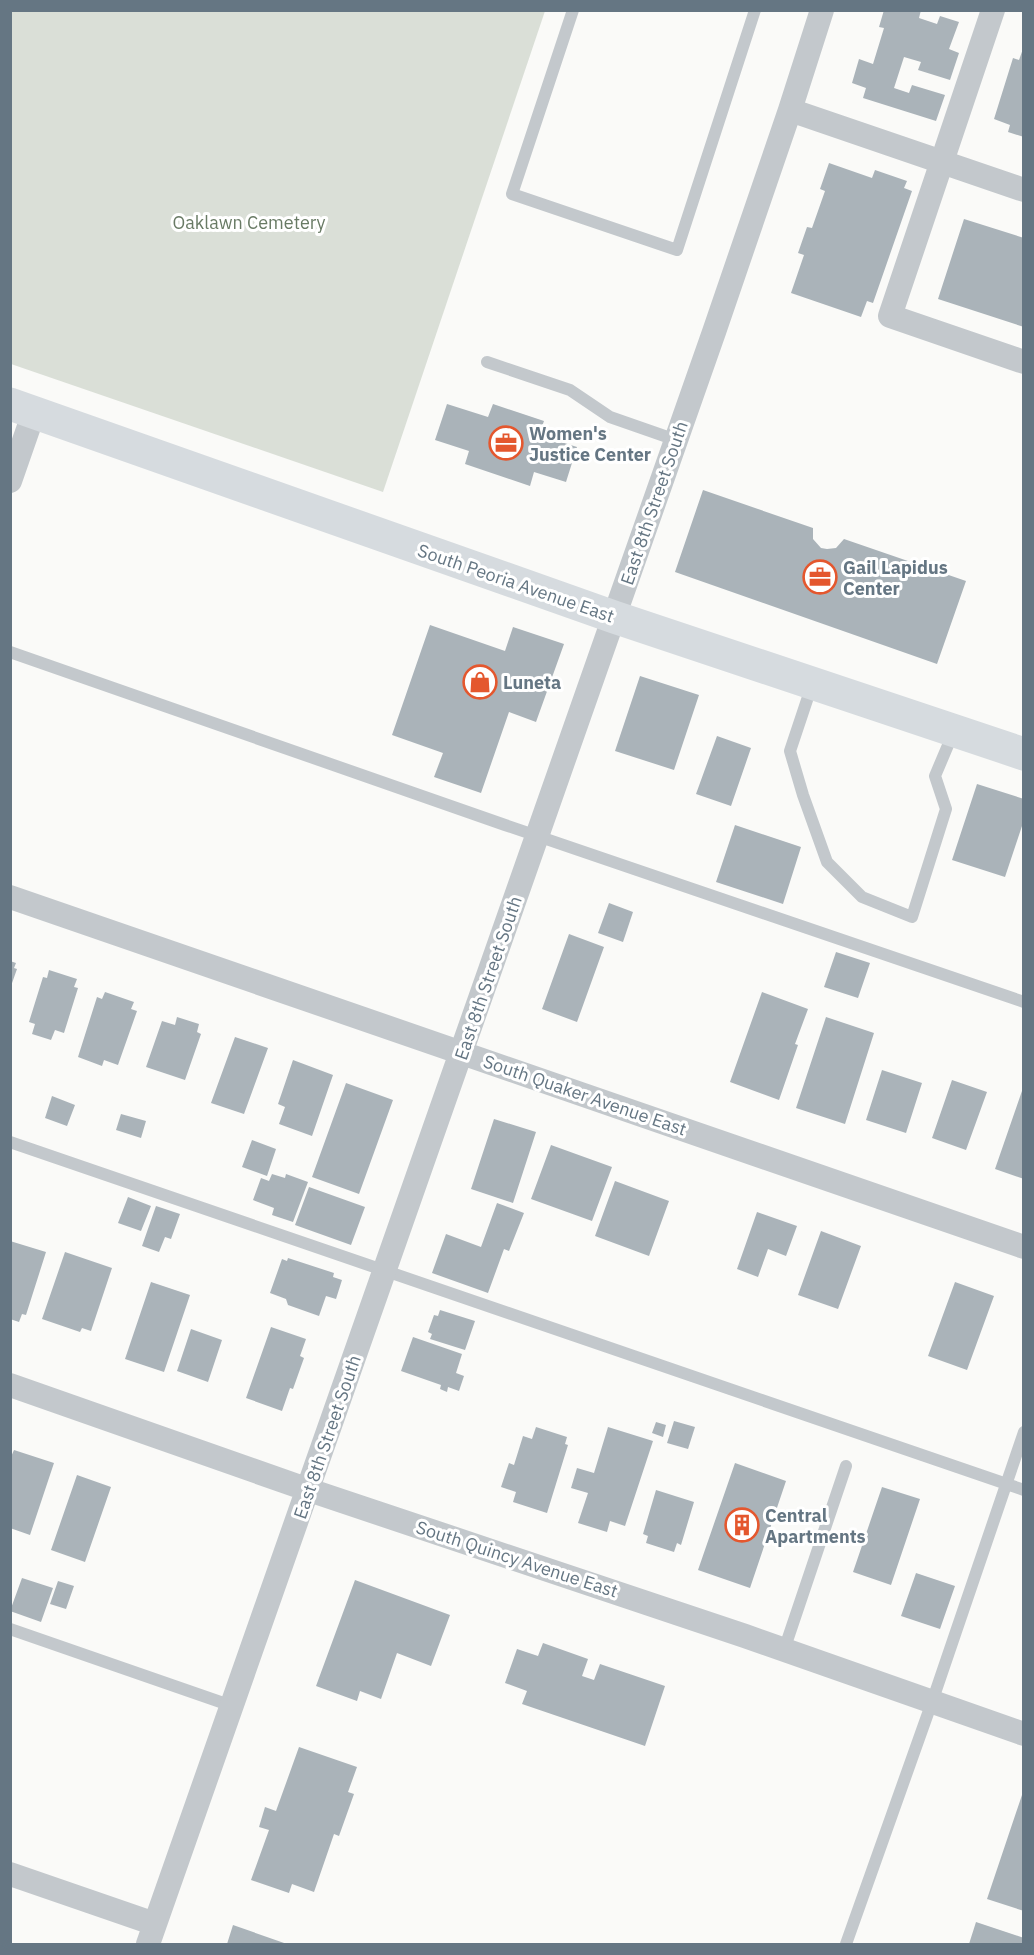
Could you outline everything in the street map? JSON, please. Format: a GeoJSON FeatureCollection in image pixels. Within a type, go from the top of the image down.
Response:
{"type":"FeatureCollection","features":[{"type":"Feature","properties":{"kind":"main road","name":"South Peoria Avenue East"},"geometry":{"type":"LineString","coordinates":[[22,408],[614,617],[1023,754]]}},
{"type":"Feature","properties":{"kind":"street","name":"East 8th Street South"},"geometry":{"type":"LineString","coordinates":[[152,1934],[676,440],[790,110],[822,10]]}},
{"type":"Feature","properties":{"kind":"street"},"geometry":{"type":"LineString","coordinates":[[993,10],[890,316],[1023,362]]}},
{"type":"Feature","properties":{"kind":"street"},"geometry":{"type":"LineString","coordinates":[[790,110],[1023,190]]}},
{"type":"Feature","properties":{"kind":"street"},"geometry":{"type":"LineString","coordinates":[[10,481],[22,408]]}},
{"type":"Feature","properties":{"kind":"street","name":"South Quaker Avenue East"},"geometry":{"type":"LineString","coordinates":[[10,897],[1023,1247]]}},
{"type":"Feature","properties":{"kind":"street","name":"South Quincy Avenue East"},"geometry":{"type":"LineString","coordinates":[[10,1385],[309,1490],[784,1650],[1023,1734]]}},
{"type":"Feature","properties":{"kind":"street"},"geometry":{"type":"LineString","coordinates":[[10,1874],[152,1934]]}},
{"type":"Feature","properties":{"kind":"lane"},"geometry":{"type":"LineString","coordinates":[[573,10],[512,194],[677,250],[755,10]]}},
{"type":"Feature","properties":{"kind":"lane"},"geometry":{"type":"LineString","coordinates":[[486,362],[570,390],[610,417],[676,440]]}},
{"type":"Feature","properties":{"kind":"lane"},"geometry":{"type":"LineString","coordinates":[[10,652],[537,836],[1023,1002]]}},
{"type":"Feature","properties":{"kind":"lane"},"geometry":{"type":"LineString","coordinates":[[812,684],[790,751],[827,862],[862,897],[912,917],[946,809],[935,776],[954,730]]}},
{"type":"Feature","properties":{"kind":"lane"},"geometry":{"type":"LineString","coordinates":[[10,1142],[1023,1490]]}},
{"type":"Feature","properties":{"kind":"lane"},"geometry":{"type":"LineString","coordinates":[[846,1944],[932,1702],[1023,1432]]}},
{"type":"Feature","properties":{"kind":"lane"},"geometry":{"type":"LineString","coordinates":[[784,1650],[846,1467]]}},
{"type":"Feature","properties":{"kind":"lane"},"geometry":{"type":"LineString","coordinates":[[10,1629],[232,1706]]}},
{"type":"Feature","properties":{"kind":"green space","name":"Oaklawn Cemetery"},"geometry":{"type":"Polygon","coordinates":[[[11,10],[545,11],[383,492],[11,364],[11,10]]]}},
{"type":"Feature","properties":{"kind":"building"},"geometry":{"type":"Polygon","coordinates":[[[884,10],[921,10],[919,18],[937,24],[940,16],[959,22],[949,49],[959,53],[950,80],[918,70],[921,62],[904,57],[894,88],[909,93],[912,85],[945,95],[936,121],[863,98],[866,88],[852,83],[859,59],[873,64],[884,28],[879,27],[884,10]]]}},
{"type":"Feature","properties":{"kind":"building"},"geometry":{"type":"Polygon","coordinates":[[[1024,46],[1024,137],[1008,132],[1010,125],[994,119],[1013,58],[1019,60],[1024,46]]]}},
{"type":"Feature","properties":{"kind":"building"},"geometry":{"type":"Polygon","coordinates":[[[829,163],[872,178],[875,170],[907,181],[904,188],[912,191],[873,303],[867,301],[861,317],[791,293],[804,255],[798,253],[807,227],[812,228],[825,191],[820,189],[829,163]]]}},
{"type":"Feature","properties":{"kind":"building"},"geometry":{"type":"Polygon","coordinates":[[[964,219],[1024,238],[1024,327],[938,299],[964,219]]]}},
{"type":"Feature","properties":{"kind":"building","name":"Women's Justice Center"},"geometry":{"type":"Polygon","coordinates":[[[447,404],[488,417],[493,404],[544,421],[539,435],[577,447],[566,482],[534,472],[530,486],[465,464],[469,451],[435,440],[447,404]]]}},
{"type":"Feature","properties":{"kind":"building","name":"Gail Lapidus Center"},"geometry":{"type":"Polygon","coordinates":[[[703,490],[813,528],[813,539],[821,548],[836,548],[844,539],[966,581],[937,664],[675,572],[703,490]]]}},
{"type":"Feature","properties":{"kind":"building","name":"Luneta"},"geometry":{"type":"Polygon","coordinates":[[[430,625],[505,651],[513,627],[564,644],[536,722],[509,712],[481,793],[434,777],[443,753],[392,735],[430,625]]]}},
{"type":"Feature","properties":{"kind":"building"},"geometry":{"type":"Polygon","coordinates":[[[640,676],[699,695],[674,770],[615,751],[640,676]]]}},
{"type":"Feature","properties":{"kind":"building"},"geometry":{"type":"Polygon","coordinates":[[[717,736],[751,748],[731,806],[696,794],[717,736]]]}},
{"type":"Feature","properties":{"kind":"building"},"geometry":{"type":"Polygon","coordinates":[[[977,784],[1024,799],[1024,820],[1005,877],[952,860],[977,784]]]}},
{"type":"Feature","properties":{"kind":"building"},"geometry":{"type":"Polygon","coordinates":[[[735,825],[801,847],[783,904],[716,882],[735,825]]]}},
{"type":"Feature","properties":{"kind":"building"},"geometry":{"type":"Polygon","coordinates":[[[609,903],[633,912],[623,942],[598,933],[609,903]]]}},
{"type":"Feature","properties":{"kind":"building"},"geometry":{"type":"Polygon","coordinates":[[[569,934],[604,947],[577,1022],[542,1009],[569,934]]]}},
{"type":"Feature","properties":{"kind":"building"},"geometry":{"type":"Polygon","coordinates":[[[836,952],[870,963],[858,998],[824,987],[836,952]]]}},
{"type":"Feature","properties":{"kind":"building"},"geometry":{"type":"Polygon","coordinates":[[[10,961],[16,963],[14,968],[17,969],[11,986],[10,961]]]}},
{"type":"Feature","properties":{"kind":"building"},"geometry":{"type":"Polygon","coordinates":[[[49,970],[77,979],[74,987],[78,988],[64,1033],[55,1030],[51,1040],[32,1034],[35,1024],[29,1022],[43,977],[47,978],[49,970]]]}},
{"type":"Feature","properties":{"kind":"building"},"geometry":{"type":"Polygon","coordinates":[[[105,992],[134,1002],[131,1009],[137,1011],[118,1065],[104,1060],[102,1066],[78,1057],[97,997],[102,999],[105,992]]]}},
{"type":"Feature","properties":{"kind":"building"},"geometry":{"type":"Polygon","coordinates":[[[762,992],[808,1009],[779,1100],[730,1082],[762,992]]]}},
{"type":"Feature","properties":{"kind":"building"},"geometry":{"type":"Polygon","coordinates":[[[177,1017],[199,1024],[197,1032],[201,1034],[185,1080],[146,1067],[162,1021],[175,1025],[177,1017]]]}},
{"type":"Feature","properties":{"kind":"building"},"geometry":{"type":"Polygon","coordinates":[[[826,1017],[874,1033],[845,1124],[796,1108],[826,1017]]]}},
{"type":"Feature","properties":{"kind":"building"},"geometry":{"type":"Polygon","coordinates":[[[235,1037],[268,1048],[244,1114],[211,1103],[235,1037]]]}},
{"type":"Feature","properties":{"kind":"building"},"geometry":{"type":"Polygon","coordinates":[[[293,1060],[333,1075],[312,1136],[279,1124],[285,1107],[278,1104],[293,1060]]]}},
{"type":"Feature","properties":{"kind":"building"},"geometry":{"type":"Polygon","coordinates":[[[882,1070],[922,1083],[906,1133],[866,1120],[882,1070]]]}},
{"type":"Feature","properties":{"kind":"building"},"geometry":{"type":"Polygon","coordinates":[[[952,1080],[987,1092],[966,1150],[932,1138],[952,1080]]]}},
{"type":"Feature","properties":{"kind":"building"},"geometry":{"type":"Polygon","coordinates":[[[346,1083],[393,1100],[359,1194],[312,1177],[346,1083]]]}},
{"type":"Feature","properties":{"kind":"building"},"geometry":{"type":"Polygon","coordinates":[[[1024,1088],[1024,1179],[995,1169],[1024,1088]]]}},
{"type":"Feature","properties":{"kind":"building"},"geometry":{"type":"Polygon","coordinates":[[[52,1096],[75,1105],[67,1126],[45,1118],[52,1096]]]}},
{"type":"Feature","properties":{"kind":"building"},"geometry":{"type":"Polygon","coordinates":[[[121,1114],[146,1121],[141,1138],[116,1130],[121,1114]]]}},
{"type":"Feature","properties":{"kind":"building"},"geometry":{"type":"Polygon","coordinates":[[[494,1119],[536,1132],[513,1203],[471,1189],[494,1119]]]}},
{"type":"Feature","properties":{"kind":"building"},"geometry":{"type":"Polygon","coordinates":[[[252,1140],[276,1149],[267,1176],[242,1167],[252,1140]]]}},
{"type":"Feature","properties":{"kind":"building"},"geometry":{"type":"Polygon","coordinates":[[[551,1145],[612,1167],[592,1221],[531,1199],[551,1145]]]}},
{"type":"Feature","properties":{"kind":"building"},"geometry":{"type":"Polygon","coordinates":[[[272,1174],[285,1178],[286,1174],[308,1182],[293,1222],[272,1215],[274,1208],[253,1200],[261,1178],[269,1181],[272,1174]]]}},
{"type":"Feature","properties":{"kind":"building"},"geometry":{"type":"Polygon","coordinates":[[[615,1181],[669,1201],[649,1256],[595,1236],[615,1181]]]}},
{"type":"Feature","properties":{"kind":"building"},"geometry":{"type":"Polygon","coordinates":[[[309,1187],[365,1207],[351,1245],[295,1225],[309,1187]]]}},
{"type":"Feature","properties":{"kind":"building"},"geometry":{"type":"Polygon","coordinates":[[[128,1197],[151,1206],[141,1231],[118,1223],[128,1197]]]}},
{"type":"Feature","properties":{"kind":"building"},"geometry":{"type":"Polygon","coordinates":[[[497,1203],[524,1213],[509,1251],[504,1249],[488,1293],[432,1273],[446,1234],[481,1247],[497,1203]]]}},
{"type":"Feature","properties":{"kind":"building"},"geometry":{"type":"Polygon","coordinates":[[[156,1206],[180,1214],[171,1239],[165,1237],[159,1252],[142,1246],[156,1206]]]}},
{"type":"Feature","properties":{"kind":"building"},"geometry":{"type":"Polygon","coordinates":[[[757,1212],[797,1226],[786,1256],[768,1249],[758,1277],[737,1269],[757,1212]]]}},
{"type":"Feature","properties":{"kind":"building"},"geometry":{"type":"Polygon","coordinates":[[[821,1231],[861,1246],[838,1309],[798,1295],[821,1231]]]}},
{"type":"Feature","properties":{"kind":"building"},"geometry":{"type":"Polygon","coordinates":[[[10,1241],[46,1252],[26,1315],[22,1314],[19,1322],[10,1319],[10,1241]]]}},
{"type":"Feature","properties":{"kind":"building"},"geometry":{"type":"Polygon","coordinates":[[[65,1252],[112,1268],[91,1331],[82,1328],[80,1332],[42,1319],[65,1252]]]}},
{"type":"Feature","properties":{"kind":"building"},"geometry":{"type":"Polygon","coordinates":[[[288,1258],[334,1273],[333,1277],[342,1280],[336,1299],[326,1296],[319,1316],[288,1305],[286,1299],[270,1293],[282,1259],[287,1261],[288,1258]]]}},
{"type":"Feature","properties":{"kind":"building"},"geometry":{"type":"Polygon","coordinates":[[[151,1282],[190,1295],[164,1372],[125,1359],[151,1282]]]}},
{"type":"Feature","properties":{"kind":"building"},"geometry":{"type":"Polygon","coordinates":[[[955,1282],[994,1296],[967,1370],[928,1356],[955,1282]]]}},
{"type":"Feature","properties":{"kind":"building"},"geometry":{"type":"Polygon","coordinates":[[[440,1310],[475,1321],[465,1350],[430,1339],[432,1334],[428,1332],[434,1315],[438,1316],[440,1310]]]}},
{"type":"Feature","properties":{"kind":"building"},"geometry":{"type":"Polygon","coordinates":[[[271,1327],[306,1339],[300,1356],[304,1358],[282,1411],[246,1398],[271,1327]]]}},
{"type":"Feature","properties":{"kind":"building"},"geometry":{"type":"Polygon","coordinates":[[[191,1329],[222,1340],[208,1382],[177,1371],[191,1329]]]}},
{"type":"Feature","properties":{"kind":"building"},"geometry":{"type":"Polygon","coordinates":[[[413,1337],[462,1354],[456,1373],[464,1376],[459,1391],[448,1387],[447,1392],[440,1389],[441,1385],[401,1371],[413,1337]]]}},
{"type":"Feature","properties":{"kind":"building"},"geometry":{"type":"Polygon","coordinates":[[[674,1421],[695,1427],[688,1449],[667,1443],[674,1421]]]}},
{"type":"Feature","properties":{"kind":"building"},"geometry":{"type":"Polygon","coordinates":[[[656,1422],[666,1425],[663,1437],[652,1433],[656,1422]]]}},
{"type":"Feature","properties":{"kind":"building"},"geometry":{"type":"Polygon","coordinates":[[[536,1427],[567,1437],[565,1444],[568,1445],[547,1513],[513,1502],[516,1492],[501,1487],[509,1463],[514,1465],[523,1436],[532,1439],[536,1427]]]}},
{"type":"Feature","properties":{"kind":"building"},"geometry":{"type":"Polygon","coordinates":[[[608,1427],[653,1441],[625,1526],[610,1521],[607,1532],[578,1523],[588,1493],[571,1488],[577,1468],[594,1473],[608,1427]]]}},
{"type":"Feature","properties":{"kind":"building"},"geometry":{"type":"Polygon","coordinates":[[[14,1450],[54,1463],[30,1535],[10,1528],[10,1459],[14,1450]]]}},
{"type":"Feature","properties":{"kind":"building","name":"Central Apartments"},"geometry":{"type":"Polygon","coordinates":[[[735,1463],[786,1481],[750,1588],[698,1570],[735,1463]]]}},
{"type":"Feature","properties":{"kind":"building"},"geometry":{"type":"Polygon","coordinates":[[[77,1475],[111,1487],[85,1562],[51,1550],[77,1475]]]}},
{"type":"Feature","properties":{"kind":"building"},"geometry":{"type":"Polygon","coordinates":[[[882,1487],[920,1499],[891,1585],[853,1572],[882,1487]]]}},
{"type":"Feature","properties":{"kind":"building"},"geometry":{"type":"Polygon","coordinates":[[[656,1490],[694,1502],[681,1545],[677,1543],[674,1552],[646,1543],[648,1536],[643,1534],[656,1490]]]}},
{"type":"Feature","properties":{"kind":"building"},"geometry":{"type":"Polygon","coordinates":[[[916,1573],[955,1586],[940,1629],[901,1616],[916,1573]]]}},
{"type":"Feature","properties":{"kind":"building"},"geometry":{"type":"Polygon","coordinates":[[[22,1578],[53,1588],[41,1622],[10,1611],[22,1578]]]}},
{"type":"Feature","properties":{"kind":"building"},"geometry":{"type":"Polygon","coordinates":[[[355,1580],[450,1615],[431,1666],[397,1653],[381,1699],[360,1691],[357,1701],[316,1686],[355,1580]]]}},
{"type":"Feature","properties":{"kind":"building"},"geometry":{"type":"Polygon","coordinates":[[[58,1581],[74,1586],[66,1609],[50,1604],[58,1581]]]}},
{"type":"Feature","properties":{"kind":"building"},"geometry":{"type":"Polygon","coordinates":[[[543,1643],[588,1659],[582,1676],[594,1680],[600,1664],[665,1686],[645,1746],[522,1704],[527,1691],[505,1683],[517,1649],[538,1656],[543,1643]]]}},
{"type":"Feature","properties":{"kind":"building"},"geometry":{"type":"Polygon","coordinates":[[[299,1747],[357,1767],[348,1792],[354,1794],[339,1836],[334,1834],[314,1892],[292,1884],[289,1893],[251,1880],[269,1830],[259,1827],[265,1807],[276,1811],[299,1747]]]}},
{"type":"Feature","properties":{"kind":"building"},"geometry":{"type":"Polygon","coordinates":[[[1024,1792],[1024,1911],[987,1899],[1024,1792]]]}},
{"type":"Feature","properties":{"kind":"building"},"geometry":{"type":"Polygon","coordinates":[[[976,1922],[1024,1938],[1024,1944],[969,1944],[976,1922]]]}},
{"type":"Feature","properties":{"kind":"building"},"geometry":{"type":"Polygon","coordinates":[[[233,1925],[287,1944],[227,1944],[233,1925]]]}},
{"type":"Feature","properties":{"kind":"place","name":"Women's Justice Center"},"geometry":{"type":"Point","coordinates":[506,443]}},
{"type":"Feature","properties":{"kind":"place","name":"Gail Lapidus Center"},"geometry":{"type":"Point","coordinates":[820,577]}},
{"type":"Feature","properties":{"kind":"place","name":"Luneta"},"geometry":{"type":"Point","coordinates":[480,682]}},
{"type":"Feature","properties":{"kind":"place","name":"Central Apartments"},"geometry":{"type":"Point","coordinates":[742,1525]}}]}
